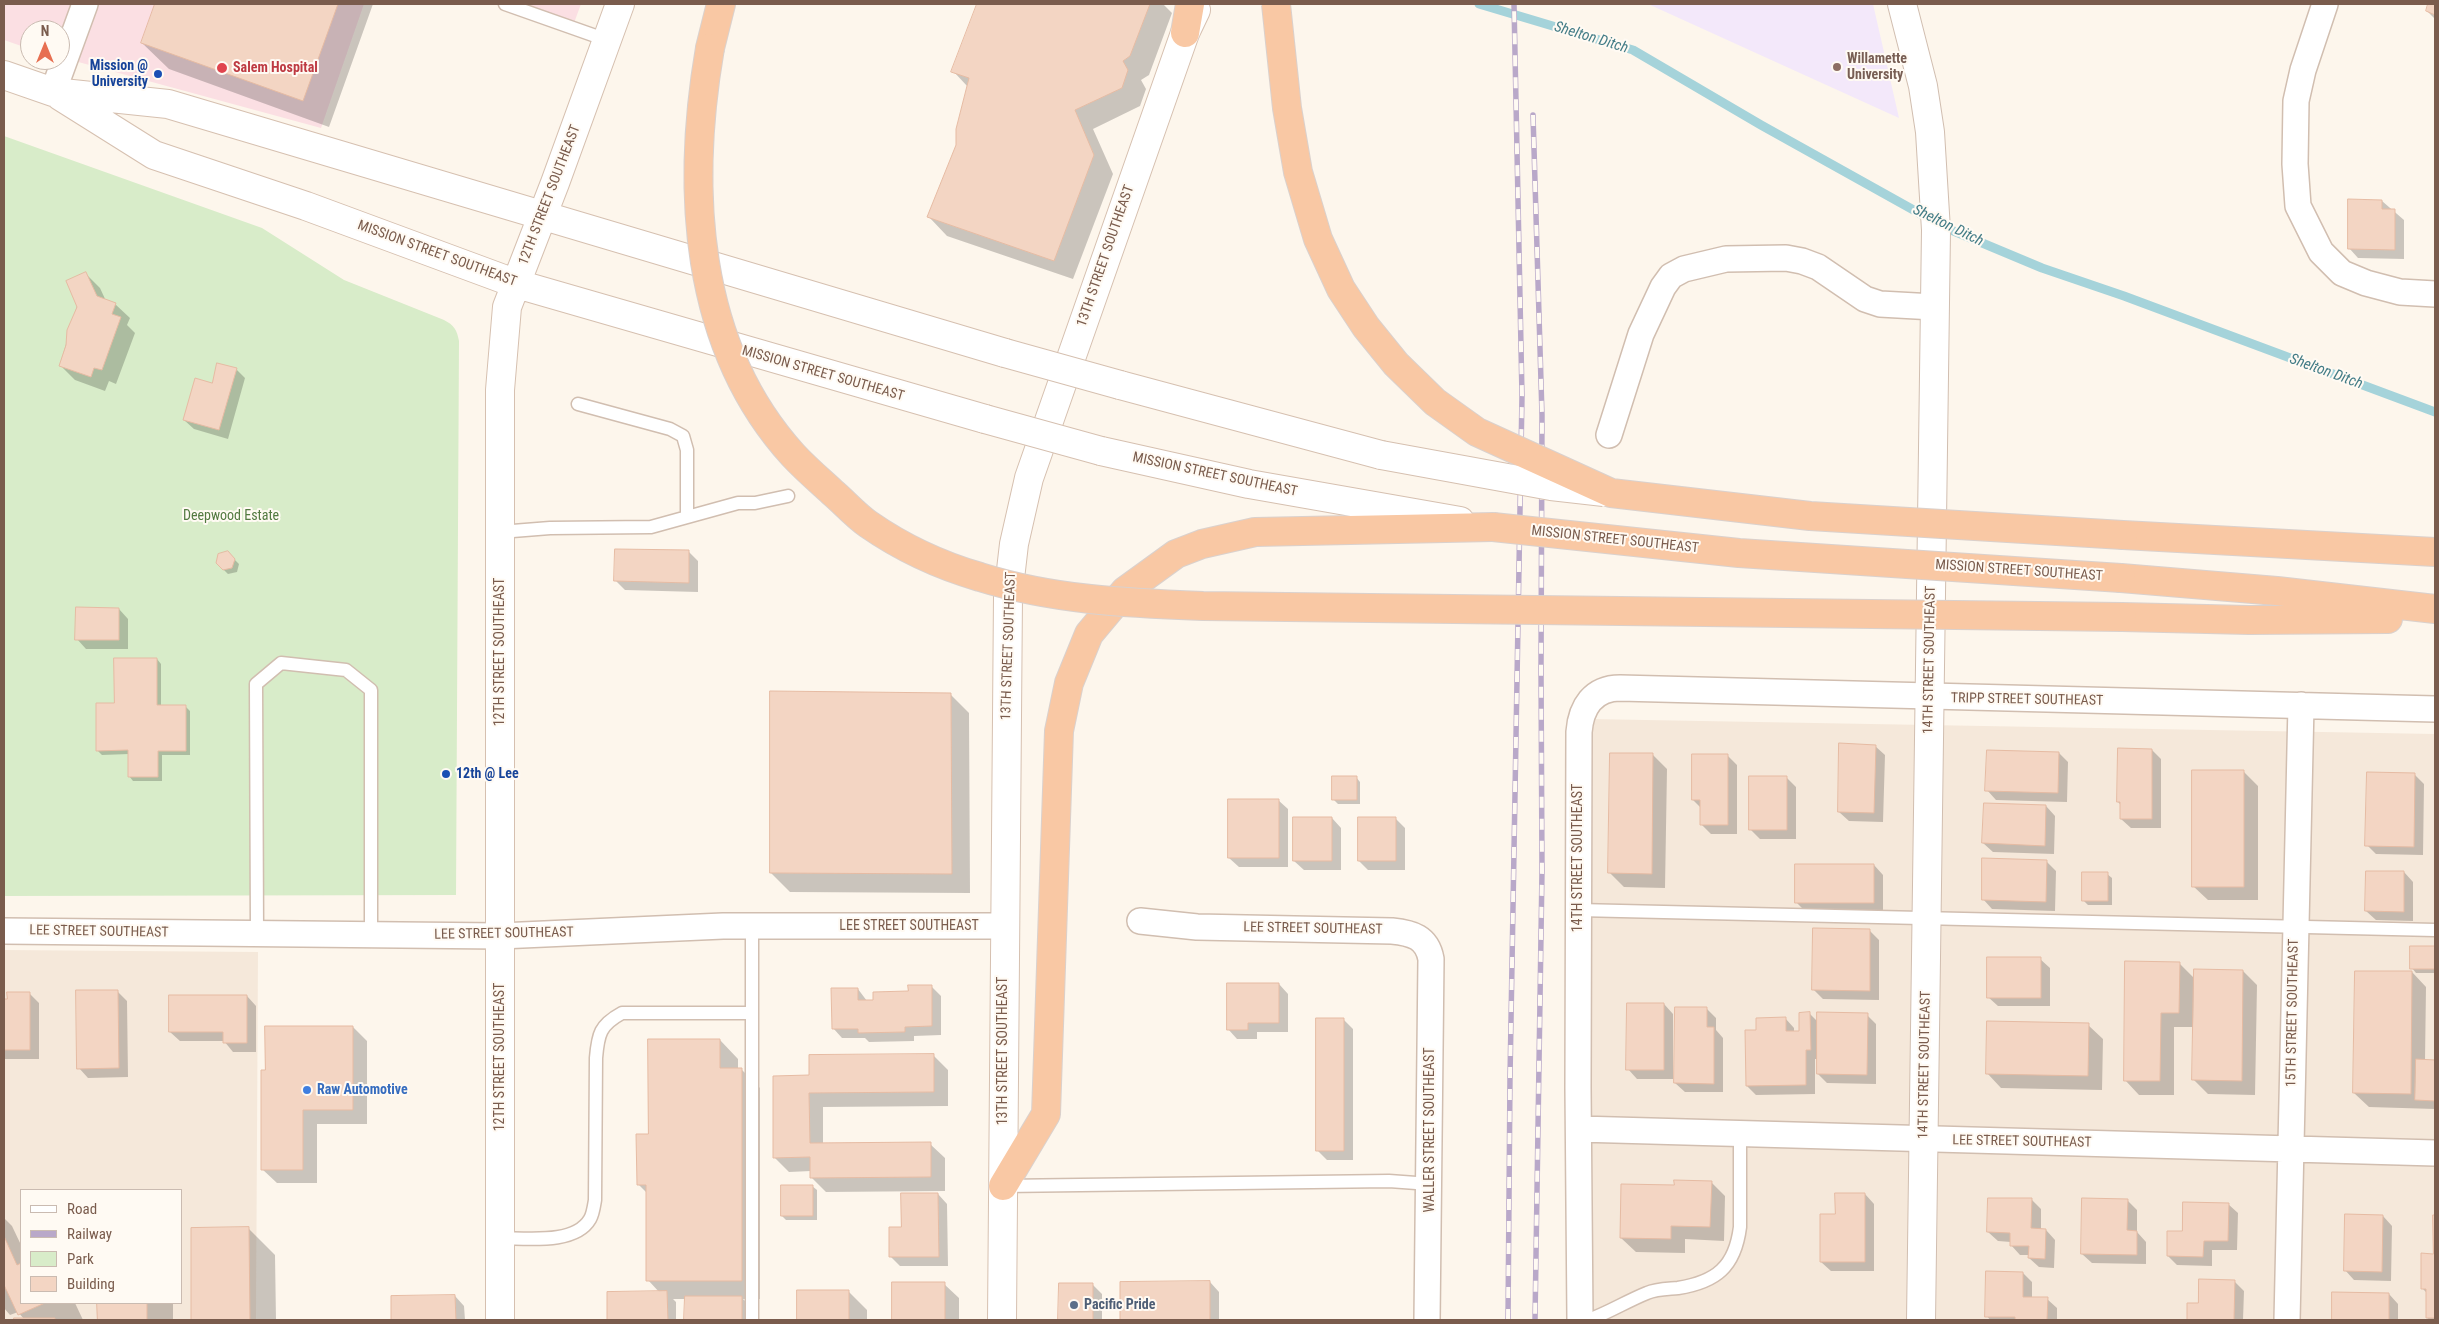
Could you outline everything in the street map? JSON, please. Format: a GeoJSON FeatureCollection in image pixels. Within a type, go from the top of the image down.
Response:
{"type":"FeatureCollection","features":[{"type":"Feature","properties":{"kind":"highway"},"geometry":{"type":"LineString","coordinates":[[721,4],[710,48],[702,95],[697,191],[701,249],[717,316],[737,368],[762,414],[792,454],[868,524],[931,558],[979,577],[1046,595],[1115,602],[1203,606],[2249,620],[2435,618]]}},
{"type":"Feature","properties":{"kind":"highway"},"geometry":{"type":"LineString","coordinates":[[1185,34],[1190,4]]}},
{"type":"Feature","properties":{"kind":"highway"},"geometry":{"type":"LineString","coordinates":[[1276,4],[1287,108],[1307,206],[1318,239],[1341,289],[1366,327],[1396,364],[1434,402],[1477,432],[1611,493]]}},
{"type":"Feature","properties":{"kind":"highway","name":"MISSION STREET SOUTHEAST"},"geometry":{"type":"LineString","coordinates":[[1611,493],[1810,516],[2435,552]]}},
{"type":"Feature","properties":{"kind":"highway","name":"MISSION STREET SOUTHEAST"},"geometry":{"type":"LineString","coordinates":[[1003,1186],[1046,1114],[1059,731],[1069,683],[1089,634],[1125,592],[1176,554],[1202,544],[1255,532],[1376,518],[1493,527],[1739,553],[2121,578],[2435,609]]}},
{"type":"Feature","properties":{"kind":"main road","name":"12TH STREET SOUTHEAST"},"geometry":{"type":"LineString","coordinates":[[500,1320],[500,390],[503,343],[507,306],[620,4]]}},
{"type":"Feature","properties":{"kind":"main road","name":"13TH STREET SOUTHEAST"},"geometry":{"type":"LineString","coordinates":[[1002,1320],[1008,596],[1014,544],[1029,478],[1185,34],[1199,4]]}},
{"type":"Feature","properties":{"kind":"main road","name":"14TH STREET SOUTHEAST"},"geometry":{"type":"LineString","coordinates":[[1902,4],[1923,86],[1933,168],[1936,230],[1921,1320]]}},
{"type":"Feature","properties":{"kind":"main road","name":"MISSION STREET SOUTHEAST"},"geometry":{"type":"LineString","coordinates":[[4,75],[53,92],[154,154],[324,212],[516,284],[1101,451],[1249,484],[1376,518]]}},
{"type":"Feature","properties":{"kind":"main road","name":"MISSION STREET SOUTHEAST"},"geometry":{"type":"LineString","coordinates":[[53,92],[168,104],[483,196],[542,216],[1005,354],[1381,455],[1550,486],[1611,493]]}},
{"type":"Feature","properties":{"kind":"street"},"geometry":{"type":"LineString","coordinates":[[53,92],[85,4]]}},
{"type":"Feature","properties":{"kind":"street"},"geometry":{"type":"LineString","coordinates":[[2325,4],[2303,70],[2296,102],[2295,164],[2298,206],[2321,252],[2342,272],[2366,283],[2400,292],[2435,294]]}},
{"type":"Feature","properties":{"kind":"street"},"geometry":{"type":"LineString","coordinates":[[1610,435],[1641,334],[1663,287],[1671,276],[1684,269],[1726,259],[1786,258],[1818,267],[1865,299],[1880,304],[1934,297]]}},
{"type":"Feature","properties":{"kind":"street","name":"TRIPP STREET SOUTHEAST"},"geometry":{"type":"LineString","coordinates":[[1591,698],[1610,688],[1930,698],[2435,709]]}},
{"type":"Feature","properties":{"kind":"street","name":"14TH STREET SOUTHEAST"},"geometry":{"type":"LineString","coordinates":[[1580,1320],[1579,732],[1580,720],[1591,698]]}},
{"type":"Feature","properties":{"kind":"street","name":"15TH STREET SOUTHEAST"},"geometry":{"type":"LineString","coordinates":[[2288,1320],[2300,705]]}},
{"type":"Feature","properties":{"kind":"street","name":"LEE STREET SOUTHEAST"},"geometry":{"type":"LineString","coordinates":[[1140,921],[1197,927],[1392,930],[1410,933],[1425,941]]}},
{"type":"Feature","properties":{"kind":"street","name":"LEE STREET SOUTHEAST"},"geometry":{"type":"LineString","coordinates":[[4,931],[500,936],[752,926],[1004,926]]}},
{"type":"Feature","properties":{"kind":"street","name":"WALLER STREET SOUTHEAST"},"geometry":{"type":"LineString","coordinates":[[1425,941],[1429,948],[1431,959],[1427,1320]]}},
{"type":"Feature","properties":{"kind":"street","name":"LEE STREET SOUTHEAST"},"geometry":{"type":"LineString","coordinates":[[1579,1129],[1924,1140],[2435,1152]]}},
{"type":"Feature","properties":{"kind":"lane"},"geometry":{"type":"LineString","coordinates":[[505,4],[607,40]]}},
{"type":"Feature","properties":{"kind":"lane"},"geometry":{"type":"LineString","coordinates":[[578,404],[670,429],[683,436],[687,450],[687,517]]}},
{"type":"Feature","properties":{"kind":"lane"},"geometry":{"type":"LineString","coordinates":[[500,532],[550,528],[651,527],[738,503],[755,503],[788,496]]}},
{"type":"Feature","properties":{"kind":"lane"},"geometry":{"type":"LineString","coordinates":[[257,934],[256,684],[281,663],[346,670],[371,690],[371,935]]}},
{"type":"Feature","properties":{"kind":"lane"},"geometry":{"type":"LineString","coordinates":[[1578,910],[2295,925],[2435,930]]}},
{"type":"Feature","properties":{"kind":"lane"},"geometry":{"type":"LineString","coordinates":[[752,926],[752,1320]]}},
{"type":"Feature","properties":{"kind":"lane"},"geometry":{"type":"LineString","coordinates":[[500,1238],[555,1238],[577,1232],[590,1219],[595,1200],[596,1058],[598,1039],[606,1022],[622,1014],[752,1014]]}},
{"type":"Feature","properties":{"kind":"lane"},"geometry":{"type":"LineString","coordinates":[[1588,1320],[1612,1311],[1648,1292],[1696,1285],[1715,1277],[1730,1261],[1738,1241],[1740,1227],[1740,1134]]}},
{"type":"Feature","properties":{"kind":"lane"},"geometry":{"type":"LineString","coordinates":[[1003,1186],[1370,1181],[1430,1184]]}},
{"type":"Feature","properties":{"kind":"shaded area","name":"Salem Hospital"},"geometry":{"type":"Polygon","coordinates":[[[4,4],[364,4],[321,128],[70,60],[70,20],[20,20],[20,46],[4,40],[4,4]]]}},
{"type":"Feature","properties":{"kind":"shaded area"},"geometry":{"type":"Polygon","coordinates":[[[520,4],[581,4],[574,23],[520,4]]]}},
{"type":"Feature","properties":{"kind":"shaded area","name":"Willamette University"},"geometry":{"type":"Polygon","coordinates":[[[1648,4],[1873,4],[1899,118],[1648,4]]]}},
{"type":"Feature","properties":{"kind":"shaded area"},"geometry":{"type":"Polygon","coordinates":[[[1589,719],[2435,734],[2435,1320],[1583,1320],[1589,719]]]}},
{"type":"Feature","properties":{"kind":"shaded area"},"geometry":{"type":"Polygon","coordinates":[[[4,950],[258,952],[256,1320],[4,1320],[4,950]]]}},
{"type":"Feature","properties":{"kind":"green space","name":"Deepwood Estate"},"geometry":{"type":"Polygon","coordinates":[[[4,136],[262,228],[344,280],[444,320],[454,328],[459,341],[456,895],[4,896],[4,136]]]}},
{"type":"Feature","properties":{"kind":"building"},"geometry":{"type":"Polygon","coordinates":[[[155,4],[338,4],[303,101],[141,43],[155,4]]]}},
{"type":"Feature","properties":{"kind":"building"},"geometry":{"type":"Polygon","coordinates":[[[977,4],[1150,4],[1130,56],[1123,61],[1128,70],[1122,88],[1075,110],[1094,155],[1054,261],[927,217],[956,145],[956,129],[969,78],[951,72],[977,4]]]}},
{"type":"Feature","properties":{"kind":"building"},"geometry":{"type":"Polygon","coordinates":[[[2428,4],[2435,4],[2435,15],[2426,11],[2428,4]]]}},
{"type":"Feature","properties":{"kind":"building"},"geometry":{"type":"Polygon","coordinates":[[[2348,199],[2382,200],[2382,209],[2395,209],[2395,250],[2348,249],[2348,199]]]}},
{"type":"Feature","properties":{"kind":"building"},"geometry":{"type":"Polygon","coordinates":[[[86,272],[97,296],[116,303],[112,314],[121,317],[102,370],[94,368],[91,377],[59,366],[66,345],[67,330],[77,307],[66,281],[86,272]]]}},
{"type":"Feature","properties":{"kind":"building"},"geometry":{"type":"Polygon","coordinates":[[[217,363],[237,368],[219,430],[183,420],[195,378],[212,383],[217,363]]]}},
{"type":"Feature","properties":{"kind":"building"},"geometry":{"type":"Polygon","coordinates":[[[615,549],[689,550],[689,583],[614,581],[615,549]]]}},
{"type":"Feature","properties":{"kind":"building"},"geometry":{"type":"Polygon","coordinates":[[[228,551],[235,559],[232,568],[223,570],[216,563],[218,554],[228,551]]]}},
{"type":"Feature","properties":{"kind":"building"},"geometry":{"type":"Polygon","coordinates":[[[76,607],[119,608],[119,640],[75,640],[76,607]]]}},
{"type":"Feature","properties":{"kind":"building"},"geometry":{"type":"Polygon","coordinates":[[[114,658],[157,658],[157,705],[186,705],[186,751],[158,751],[158,777],[128,777],[128,750],[96,751],[96,703],[114,703],[114,658]]]}},
{"type":"Feature","properties":{"kind":"building"},"geometry":{"type":"Polygon","coordinates":[[[770,691],[951,693],[952,874],[770,873],[770,691]]]}},
{"type":"Feature","properties":{"kind":"building"},"geometry":{"type":"Polygon","coordinates":[[[1839,743],[1876,745],[1874,813],[1838,812],[1839,743]]]}},
{"type":"Feature","properties":{"kind":"building"},"geometry":{"type":"Polygon","coordinates":[[[2118,748],[2152,749],[2152,819],[2120,819],[2120,802],[2117,802],[2118,748]]]}},
{"type":"Feature","properties":{"kind":"building"},"geometry":{"type":"Polygon","coordinates":[[[1987,750],[2059,752],[2058,793],[1985,791],[1987,750]]]}},
{"type":"Feature","properties":{"kind":"building"},"geometry":{"type":"Polygon","coordinates":[[[1610,753],[1653,753],[1652,874],[1608,873],[1610,753]]]}},
{"type":"Feature","properties":{"kind":"building"},"geometry":{"type":"Polygon","coordinates":[[[1692,754],[1728,754],[1728,825],[1700,825],[1700,800],[1692,800],[1692,754]]]}},
{"type":"Feature","properties":{"kind":"building"},"geometry":{"type":"Polygon","coordinates":[[[2192,770],[2244,770],[2244,887],[2192,887],[2192,770]]]}},
{"type":"Feature","properties":{"kind":"building"},"geometry":{"type":"Polygon","coordinates":[[[2367,772],[2415,773],[2414,847],[2365,846],[2367,772]]]}},
{"type":"Feature","properties":{"kind":"building"},"geometry":{"type":"Polygon","coordinates":[[[1332,776],[1357,776],[1357,800],[1332,800],[1332,776]]]}},
{"type":"Feature","properties":{"kind":"building"},"geometry":{"type":"Polygon","coordinates":[[[1749,776],[1787,776],[1787,830],[1749,830],[1749,776]]]}},
{"type":"Feature","properties":{"kind":"building"},"geometry":{"type":"Polygon","coordinates":[[[1228,799],[1279,799],[1279,858],[1228,858],[1228,799]]]}},
{"type":"Feature","properties":{"kind":"building"},"geometry":{"type":"Polygon","coordinates":[[[1984,803],[2046,805],[2045,846],[1982,843],[1984,803]]]}},
{"type":"Feature","properties":{"kind":"building"},"geometry":{"type":"Polygon","coordinates":[[[1293,817],[1332,817],[1332,861],[1293,861],[1293,817]]]}},
{"type":"Feature","properties":{"kind":"building"},"geometry":{"type":"Polygon","coordinates":[[[1358,817],[1396,817],[1396,861],[1358,861],[1358,817]]]}},
{"type":"Feature","properties":{"kind":"building"},"geometry":{"type":"Polygon","coordinates":[[[1982,858],[2047,860],[2046,902],[1982,900],[1982,858]]]}},
{"type":"Feature","properties":{"kind":"building"},"geometry":{"type":"Polygon","coordinates":[[[1795,864],[1874,864],[1874,903],[1795,903],[1795,864]]]}},
{"type":"Feature","properties":{"kind":"building"},"geometry":{"type":"Polygon","coordinates":[[[2366,871],[2404,871],[2404,912],[2365,911],[2366,871]]]}},
{"type":"Feature","properties":{"kind":"building"},"geometry":{"type":"Polygon","coordinates":[[[2082,872],[2108,872],[2108,901],[2082,901],[2082,872]]]}},
{"type":"Feature","properties":{"kind":"building"},"geometry":{"type":"Polygon","coordinates":[[[1813,928],[1870,929],[1870,991],[1812,990],[1813,928]]]}},
{"type":"Feature","properties":{"kind":"building"},"geometry":{"type":"Polygon","coordinates":[[[2410,946],[2435,946],[2435,969],[2410,969],[2410,946]]]}},
{"type":"Feature","properties":{"kind":"building"},"geometry":{"type":"Polygon","coordinates":[[[1987,957],[2041,957],[2041,998],[1987,998],[1987,957]]]}},
{"type":"Feature","properties":{"kind":"building"},"geometry":{"type":"Polygon","coordinates":[[[2125,961],[2180,962],[2179,1013],[2161,1013],[2160,1081],[2124,1081],[2125,961]]]}},
{"type":"Feature","properties":{"kind":"building"},"geometry":{"type":"Polygon","coordinates":[[[2194,969],[2243,970],[2242,1081],[2192,1080],[2194,969]]]}},
{"type":"Feature","properties":{"kind":"building"},"geometry":{"type":"Polygon","coordinates":[[[2355,971],[2412,971],[2411,1094],[2353,1093],[2355,971]]]}},
{"type":"Feature","properties":{"kind":"building"},"geometry":{"type":"Polygon","coordinates":[[[1227,983],[1279,983],[1279,1023],[1248,1023],[1248,1030],[1227,1030],[1227,983]]]}},
{"type":"Feature","properties":{"kind":"building"},"geometry":{"type":"Polygon","coordinates":[[[908,985],[932,985],[932,1026],[905,1027],[905,1032],[858,1033],[858,1029],[832,1029],[831,988],[858,988],[858,1000],[873,1000],[873,992],[908,991],[908,985]]]}},
{"type":"Feature","properties":{"kind":"building"},"geometry":{"type":"Polygon","coordinates":[[[76,990],[118,990],[119,1068],[77,1069],[76,990]]]}},
{"type":"Feature","properties":{"kind":"building"},"geometry":{"type":"Polygon","coordinates":[[[7,992],[30,992],[30,1050],[4,1050],[4,999],[7,999],[7,992]]]}},
{"type":"Feature","properties":{"kind":"building"},"geometry":{"type":"Polygon","coordinates":[[[169,995],[247,995],[247,1043],[223,1043],[223,1032],[169,1032],[169,995]]]}},
{"type":"Feature","properties":{"kind":"building"},"geometry":{"type":"Polygon","coordinates":[[[1627,1003],[1664,1003],[1664,1070],[1626,1070],[1627,1003]]]}},
{"type":"Feature","properties":{"kind":"building"},"geometry":{"type":"Polygon","coordinates":[[[1675,1007],[1707,1007],[1707,1027],[1714,1027],[1714,1084],[1674,1083],[1675,1007]]]}},
{"type":"Feature","properties":{"kind":"building"},"geometry":{"type":"Polygon","coordinates":[[[1810,1012],[1811,1050],[1806,1050],[1806,1085],[1746,1086],[1745,1030],[1756,1030],[1756,1018],[1786,1017],[1786,1031],[1799,1031],[1799,1013],[1810,1012]]]}},
{"type":"Feature","properties":{"kind":"building"},"geometry":{"type":"Polygon","coordinates":[[[1817,1012],[1868,1013],[1867,1075],[1817,1074],[1817,1012]]]}},
{"type":"Feature","properties":{"kind":"building"},"geometry":{"type":"Polygon","coordinates":[[[1316,1018],[1344,1018],[1344,1151],[1316,1151],[1316,1018]]]}},
{"type":"Feature","properties":{"kind":"building"},"geometry":{"type":"Polygon","coordinates":[[[1987,1021],[2089,1023],[2088,1076],[1986,1074],[1987,1021]]]}},
{"type":"Feature","properties":{"kind":"building","name":"Raw Automotive"},"geometry":{"type":"Polygon","coordinates":[[[265,1026],[353,1026],[353,1110],[303,1110],[303,1170],[261,1170],[261,1070],[265,1070],[265,1026]]]}},
{"type":"Feature","properties":{"kind":"building"},"geometry":{"type":"Polygon","coordinates":[[[648,1039],[720,1039],[720,1068],[742,1068],[742,1281],[646,1281],[646,1185],[637,1185],[636,1134],[648,1134],[648,1039]]]}},
{"type":"Feature","properties":{"kind":"building"},"geometry":{"type":"Polygon","coordinates":[[[934,1054],[934,1092],[809,1093],[810,1143],[931,1142],[931,1177],[810,1178],[810,1157],[773,1158],[773,1076],[809,1075],[809,1055],[934,1054]]]}},
{"type":"Feature","properties":{"kind":"building"},"geometry":{"type":"Polygon","coordinates":[[[2416,1059],[2435,1060],[2435,1101],[2415,1100],[2416,1059]]]}},
{"type":"Feature","properties":{"kind":"building"},"geometry":{"type":"Polygon","coordinates":[[[1674,1180],[1712,1181],[1710,1227],[1671,1226],[1671,1239],[1620,1238],[1621,1184],[1674,1185],[1674,1180]]]}},
{"type":"Feature","properties":{"kind":"building"},"geometry":{"type":"Polygon","coordinates":[[[781,1185],[813,1185],[813,1216],[781,1216],[781,1185]]]}},
{"type":"Feature","properties":{"kind":"building"},"geometry":{"type":"Polygon","coordinates":[[[901,1193],[938,1193],[939,1257],[889,1257],[889,1227],[901,1227],[901,1193]]]}},
{"type":"Feature","properties":{"kind":"building"},"geometry":{"type":"Polygon","coordinates":[[[1835,1193],[1865,1193],[1865,1262],[1820,1262],[1820,1214],[1835,1214],[1835,1193]]]}},
{"type":"Feature","properties":{"kind":"building"},"geometry":{"type":"Polygon","coordinates":[[[1988,1198],[2032,1198],[2031,1228],[2046,1229],[2045,1259],[2028,1258],[2029,1246],[2010,1246],[2010,1233],[1987,1232],[1988,1198]]]}},
{"type":"Feature","properties":{"kind":"building"},"geometry":{"type":"Polygon","coordinates":[[[2082,1198],[2128,1199],[2127,1230],[2137,1231],[2137,1255],[2081,1254],[2082,1198]]]}},
{"type":"Feature","properties":{"kind":"building"},"geometry":{"type":"Polygon","coordinates":[[[2183,1202],[2229,1203],[2228,1241],[2204,1241],[2203,1257],[2167,1256],[2167,1231],[2182,1231],[2183,1202]]]}},
{"type":"Feature","properties":{"kind":"building"},"geometry":{"type":"Polygon","coordinates":[[[2345,1214],[2383,1215],[2382,1272],[2344,1271],[2345,1214]]]}},
{"type":"Feature","properties":{"kind":"building"},"geometry":{"type":"Polygon","coordinates":[[[2433,1215],[2435,1215],[2435,1318],[2426,1318],[2426,1289],[2421,1289],[2421,1253],[2433,1254],[2433,1215]]]}},
{"type":"Feature","properties":{"kind":"building"},"geometry":{"type":"Polygon","coordinates":[[[249,1227],[250,1320],[191,1320],[191,1228],[249,1227]]]}},
{"type":"Feature","properties":{"kind":"building"},"geometry":{"type":"Polygon","coordinates":[[[4,1236],[17,1265],[20,1264],[20,1304],[43,1304],[18,1315],[4,1285],[4,1236]]]}},
{"type":"Feature","properties":{"kind":"building"},"geometry":{"type":"Polygon","coordinates":[[[1986,1271],[2023,1272],[2023,1297],[2048,1297],[2047,1320],[2015,1320],[2015,1317],[1985,1317],[1986,1271]]]}},
{"type":"Feature","properties":{"kind":"building"},"geometry":{"type":"Polygon","coordinates":[[[2199,1279],[2235,1280],[2234,1320],[2187,1320],[2187,1303],[2198,1303],[2199,1279]]]}},
{"type":"Feature","properties":{"kind":"building"},"geometry":{"type":"Polygon","coordinates":[[[1210,1281],[1210,1320],[1120,1320],[1120,1282],[1210,1281]]]}},
{"type":"Feature","properties":{"kind":"building"},"geometry":{"type":"Polygon","coordinates":[[[892,1282],[945,1282],[945,1320],[892,1320],[892,1282]]]}},
{"type":"Feature","properties":{"kind":"building"},"geometry":{"type":"Polygon","coordinates":[[[1059,1283],[1093,1283],[1093,1320],[1058,1320],[1059,1283]]]}},
{"type":"Feature","properties":{"kind":"building"},"geometry":{"type":"Polygon","coordinates":[[[797,1290],[849,1290],[849,1320],[797,1320],[797,1290]]]}},
{"type":"Feature","properties":{"kind":"building"},"geometry":{"type":"Polygon","coordinates":[[[667,1291],[668,1320],[607,1320],[607,1292],[667,1291]]]}},
{"type":"Feature","properties":{"kind":"building"},"geometry":{"type":"Polygon","coordinates":[[[2332,1292],[2389,1293],[2389,1320],[2332,1320],[2332,1292]]]}},
{"type":"Feature","properties":{"kind":"building"},"geometry":{"type":"Polygon","coordinates":[[[455,1295],[456,1320],[391,1320],[391,1296],[455,1295]]]}},
{"type":"Feature","properties":{"kind":"building"},"geometry":{"type":"Polygon","coordinates":[[[685,1296],[742,1296],[742,1320],[684,1320],[685,1296]]]}},
{"type":"Feature","properties":{"kind":"building"},"geometry":{"type":"Polygon","coordinates":[[[97,1304],[147,1304],[147,1320],[97,1320],[97,1304]]]}},
{"type":"Feature","properties":{"kind":"building"},"geometry":{"type":"Polygon","coordinates":[[[14,1318],[55,1318],[55,1320],[14,1320],[14,1318]]]}},
{"type":"Feature","properties":{"kind":"waterway","name":"Shelton Ditch"},"geometry":{"type":"LineString","coordinates":[[1479,4],[1633,50],[1761,125],[1944,227],[2042,268],[2124,296],[2435,412]]}},
{"type":"Feature","properties":{"kind":"railway"},"geometry":{"type":"LineString","coordinates":[[1508,1320],[1510,1077],[1522,396],[1514,4]]}},
{"type":"Feature","properties":{"kind":"railway"},"geometry":{"type":"LineString","coordinates":[[1533,115],[1542,415],[1542,871],[1535,1320]]}},
{"type":"Feature","properties":{"kind":"place","name":"Willamette University"},"geometry":{"type":"Point","coordinates":[1837,67]}},
{"type":"Feature","properties":{"kind":"place","name":"Salem Hospital"},"geometry":{"type":"Point","coordinates":[222,68]}},
{"type":"Feature","properties":{"kind":"place","name":"Mission @ University"},"geometry":{"type":"Point","coordinates":[158,74]}},
{"type":"Feature","properties":{"kind":"place","name":"12th @ Lee"},"geometry":{"type":"Point","coordinates":[446,774]}},
{"type":"Feature","properties":{"kind":"place","name":"Raw Automotive"},"geometry":{"type":"Point","coordinates":[307,1090]}},
{"type":"Feature","properties":{"kind":"place","name":"Pacific Pride"},"geometry":{"type":"Point","coordinates":[1074,1305]}}]}
